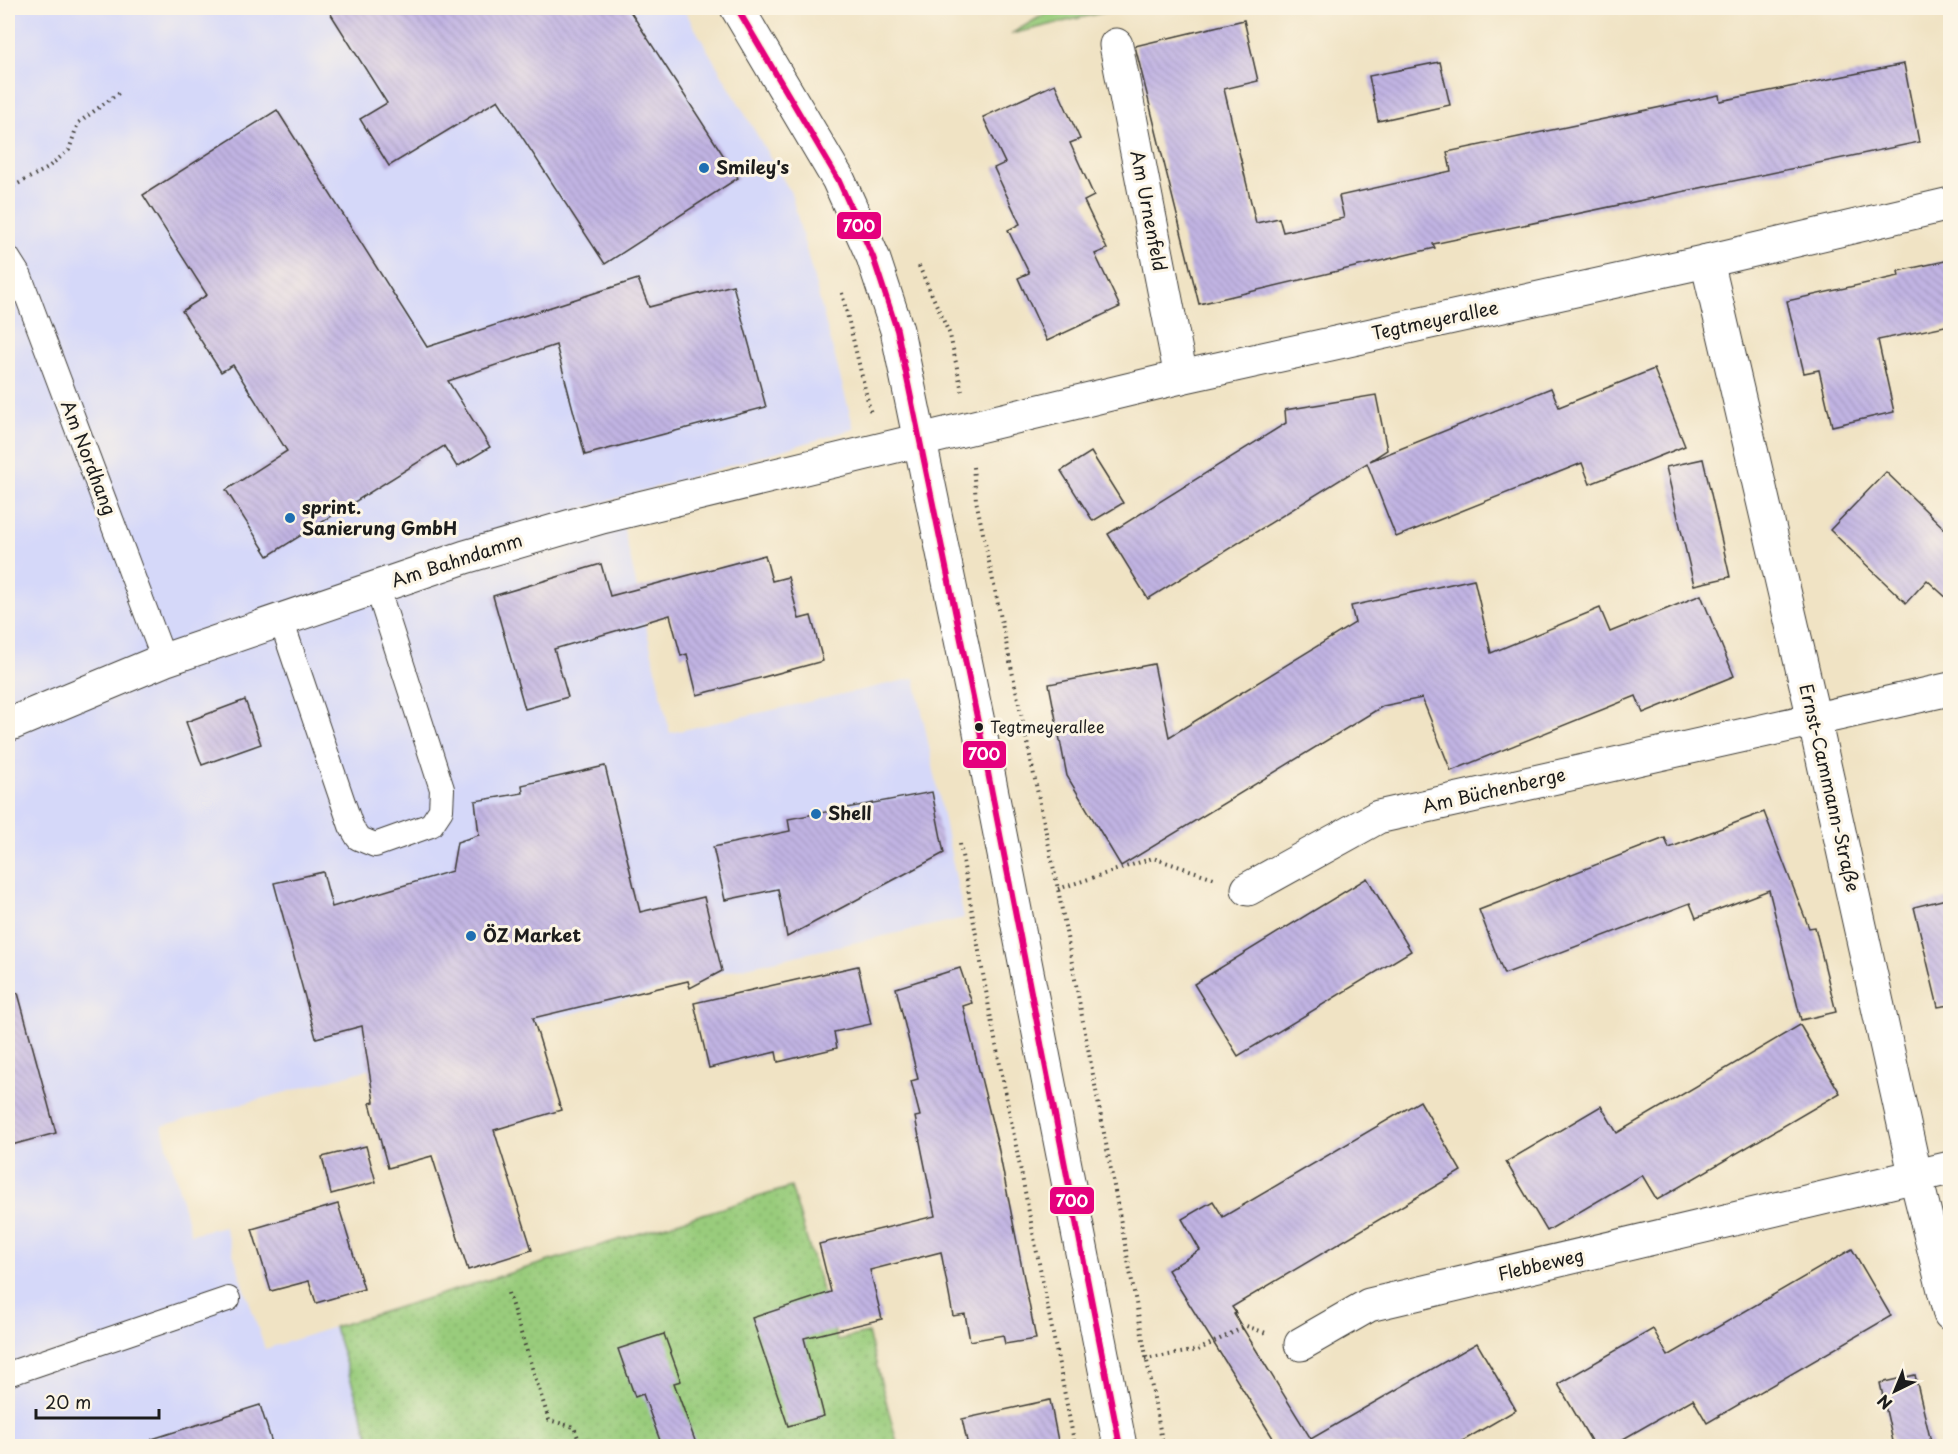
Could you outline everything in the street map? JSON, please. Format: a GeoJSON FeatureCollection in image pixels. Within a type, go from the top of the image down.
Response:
{"type":"FeatureCollection","features":[{"type":"Feature","properties":{"kind":"street"},"geometry":{"type":"LineString","coordinates":[[737,8],[838,179],[873,257],[897,330],[979,727],[1120,1446]]}},
{"type":"Feature","properties":{"kind":"street","name":"Am Urnenfeld"},"geometry":{"type":"LineString","coordinates":[[1116,45],[1181,377]]}},
{"type":"Feature","properties":{"kind":"street","name":"Tegtmeyerallee"},"geometry":{"type":"LineString","coordinates":[[921,440],[1181,377],[1707,261],[1950,204]]}},
{"type":"Feature","properties":{"kind":"street","name":"Ernst-Cammann-Straße"},"geometry":{"type":"LineString","coordinates":[[1707,261],[1814,720],[1916,1178],[1950,1314]]}},
{"type":"Feature","properties":{"kind":"street","name":"Am Bahndamm"},"geometry":{"type":"LineString","coordinates":[[8,726],[164,660],[465,557],[602,517],[921,440]]}},
{"type":"Feature","properties":{"kind":"street","name":"Am Büchenberge"},"geometry":{"type":"LineString","coordinates":[[1248,889],[1378,817],[1950,689]]}},
{"type":"Feature","properties":{"kind":"street","name":"Flebbeweg"},"geometry":{"type":"LineString","coordinates":[[1301,1344],[1369,1305],[1916,1178],[1950,1168]]}},
{"type":"Feature","properties":{"kind":"lane","name":"Am Nordhang"},"geometry":{"type":"LineString","coordinates":[[8,258],[20,278],[164,660]]}},
{"type":"Feature","properties":{"kind":"lane"},"geometry":{"type":"LineString","coordinates":[[281,620],[351,826],[358,837],[375,845],[431,825],[441,810],[442,789],[377,587]]}},
{"type":"Feature","properties":{"kind":"lane"},"geometry":{"type":"LineString","coordinates":[[8,1374],[228,1299]]}},
{"type":"Feature","properties":{"kind":"path"},"geometry":{"type":"LineString","coordinates":[[8,189],[46,169],[69,150],[78,123],[120,92]]}},
{"type":"Feature","properties":{"kind":"path"},"geometry":{"type":"LineString","coordinates":[[841,288],[880,451]]}},
{"type":"Feature","properties":{"kind":"path"},"geometry":{"type":"LineString","coordinates":[[970,428],[976,500],[1058,889],[1163,1446]]}},
{"type":"Feature","properties":{"kind":"path"},"geometry":{"type":"LineString","coordinates":[[960,842],[991,1019],[1075,1446]]}},
{"type":"Feature","properties":{"kind":"path"},"geometry":{"type":"LineString","coordinates":[[1058,889],[1154,858],[1248,889]]}},
{"type":"Feature","properties":{"kind":"path"},"geometry":{"type":"LineString","coordinates":[[508,1293],[549,1420],[573,1427],[581,1446]]}},
{"type":"Feature","properties":{"kind":"path"},"geometry":{"type":"LineString","coordinates":[[1145,1359],[1198,1350],[1246,1326],[1301,1344]]}},
{"type":"Feature","properties":{"kind":"shaded area"},"geometry":{"type":"Polygon","coordinates":[[[8,8],[683,8],[791,193],[854,429],[537,522],[620,513],[670,733],[915,678],[964,918],[724,972],[162,1126],[191,1234],[224,1226],[265,1349],[334,1327],[372,1446],[8,1446],[8,8]]]}},
{"type":"Feature","properties":{"kind":"green space"},"geometry":{"type":"Polygon","coordinates":[[[1055,8],[1122,8],[1011,34],[1055,8]]]}},
{"type":"Feature","properties":{"kind":"green space"},"geometry":{"type":"Polygon","coordinates":[[[791,1187],[837,1340],[868,1333],[898,1446],[372,1446],[334,1327],[791,1187]]]}},
{"type":"Feature","properties":{"kind":"building"},"geometry":{"type":"Polygon","coordinates":[[[327,8],[628,8],[738,178],[605,264],[498,100],[389,166],[360,119],[387,103],[327,8]]]}},
{"type":"Feature","properties":{"kind":"building"},"geometry":{"type":"Polygon","coordinates":[[[1244,20],[1258,81],[1224,89],[1256,223],[1279,218],[1283,232],[1344,218],[1339,196],[1451,171],[1447,152],[1719,95],[1720,101],[1904,64],[1919,142],[1433,244],[1435,248],[1199,304],[1135,46],[1244,20]]]}},
{"type":"Feature","properties":{"kind":"building"},"geometry":{"type":"Polygon","coordinates":[[[1440,62],[1450,105],[1378,121],[1369,76],[1440,62]]]}},
{"type":"Feature","properties":{"kind":"building"},"geometry":{"type":"Polygon","coordinates":[[[1055,84],[1080,139],[1070,143],[1094,196],[1084,201],[1107,249],[1095,254],[1120,307],[1047,341],[1018,278],[1029,273],[1008,230],[1020,224],[994,168],[1005,163],[983,117],[1055,84]]]}},
{"type":"Feature","properties":{"kind":"building"},"geometry":{"type":"Polygon","coordinates":[[[277,110],[427,347],[638,279],[649,307],[733,285],[766,407],[585,455],[556,345],[448,381],[490,447],[457,467],[444,446],[268,556],[226,490],[287,451],[233,365],[221,372],[182,311],[207,295],[143,195],[277,110]]]}},
{"type":"Feature","properties":{"kind":"building"},"geometry":{"type":"Polygon","coordinates":[[[1950,260],[1950,325],[1878,340],[1894,412],[1832,426],[1819,370],[1804,373],[1787,301],[1899,276],[1898,271],[1950,260]]]}},
{"type":"Feature","properties":{"kind":"building"},"geometry":{"type":"Polygon","coordinates":[[[1654,369],[1685,446],[1590,484],[1582,463],[1396,537],[1367,463],[1148,599],[1108,534],[1286,423],[1285,410],[1376,395],[1387,450],[1370,461],[1551,388],[1559,407],[1654,369]]]}},
{"type":"Feature","properties":{"kind":"building"},"geometry":{"type":"Polygon","coordinates":[[[1091,452],[1123,503],[1093,521],[1061,471],[1091,452]]]}},
{"type":"Feature","properties":{"kind":"building"},"geometry":{"type":"Polygon","coordinates":[[[1703,459],[1730,577],[1694,585],[1666,467],[1703,459]]]}},
{"type":"Feature","properties":{"kind":"building"},"geometry":{"type":"Polygon","coordinates":[[[1886,472],[1950,534],[1950,601],[1927,580],[1906,603],[1830,530],[1886,472]]]}},
{"type":"Feature","properties":{"kind":"building"},"geometry":{"type":"Polygon","coordinates":[[[765,555],[772,581],[788,577],[799,619],[811,616],[823,661],[697,695],[687,654],[681,656],[670,615],[554,649],[568,697],[525,709],[493,596],[601,564],[610,596],[765,555]]]}},
{"type":"Feature","properties":{"kind":"building"},"geometry":{"type":"Polygon","coordinates":[[[1474,579],[1491,653],[1600,608],[1610,632],[1701,595],[1734,676],[1643,713],[1636,696],[1451,771],[1422,698],[1383,706],[1121,866],[1067,776],[1049,684],[1154,664],[1169,737],[1355,623],[1351,606],[1474,579]]]}},
{"type":"Feature","properties":{"kind":"building"},"geometry":{"type":"Polygon","coordinates":[[[245,700],[261,744],[202,765],[186,722],[245,700]]]}},
{"type":"Feature","properties":{"kind":"building"},"geometry":{"type":"Polygon","coordinates":[[[605,766],[640,912],[704,897],[722,971],[690,988],[688,981],[533,1018],[561,1110],[494,1130],[532,1250],[468,1270],[432,1156],[388,1168],[370,1103],[374,1102],[362,1026],[316,1038],[274,883],[323,872],[332,907],[452,871],[457,842],[479,835],[475,801],[523,793],[522,785],[605,766]]]}},
{"type":"Feature","properties":{"kind":"building"},"geometry":{"type":"Polygon","coordinates":[[[932,792],[944,853],[787,937],[778,889],[725,900],[713,847],[790,831],[788,819],[932,792]]]}},
{"type":"Feature","properties":{"kind":"building"},"geometry":{"type":"Polygon","coordinates":[[[1764,812],[1809,928],[1815,927],[1836,1012],[1801,1020],[1769,890],[1696,918],[1690,903],[1504,974],[1479,910],[1665,838],[1669,848],[1764,812]]]}},
{"type":"Feature","properties":{"kind":"building"},"geometry":{"type":"Polygon","coordinates":[[[1367,878],[1411,951],[1238,1056],[1194,984],[1367,878]]]}},
{"type":"Feature","properties":{"kind":"building"},"geometry":{"type":"Polygon","coordinates":[[[1950,898],[1950,1005],[1938,1007],[1914,907],[1950,898]]]}},
{"type":"Feature","properties":{"kind":"building"},"geometry":{"type":"Polygon","coordinates":[[[858,966],[871,1024],[834,1032],[837,1048],[778,1062],[776,1052],[709,1068],[694,1003],[858,966]]]}},
{"type":"Feature","properties":{"kind":"building"},"geometry":{"type":"Polygon","coordinates":[[[960,968],[972,1003],[963,1006],[998,1146],[1036,1339],[1005,1344],[1003,1335],[970,1341],[965,1314],[953,1316],[941,1252],[870,1270],[882,1319],[804,1338],[824,1416],[788,1426],[752,1318],[831,1292],[819,1244],[935,1216],[915,1117],[920,1116],[911,1081],[918,1079],[896,988],[960,968]]]}},
{"type":"Feature","properties":{"kind":"building"},"geometry":{"type":"Polygon","coordinates":[[[18,993],[56,1133],[8,1146],[8,994],[18,993]]]}},
{"type":"Feature","properties":{"kind":"building"},"geometry":{"type":"Polygon","coordinates":[[[1800,1025],[1840,1093],[1657,1200],[1642,1175],[1547,1231],[1506,1162],[1601,1106],[1617,1133],[1800,1025]]]}},
{"type":"Feature","properties":{"kind":"building"},"geometry":{"type":"Polygon","coordinates":[[[1420,1101],[1461,1171],[1232,1307],[1236,1313],[1234,1314],[1311,1439],[1477,1343],[1516,1410],[1454,1446],[1278,1446],[1168,1270],[1200,1250],[1182,1219],[1213,1201],[1223,1217],[1420,1101]]]}},
{"type":"Feature","properties":{"kind":"building"},"geometry":{"type":"Polygon","coordinates":[[[366,1146],[376,1182],[331,1194],[322,1157],[366,1146]]]}},
{"type":"Feature","properties":{"kind":"building"},"geometry":{"type":"Polygon","coordinates":[[[338,1204],[364,1289],[316,1303],[309,1281],[271,1291],[252,1229],[338,1204]]]}},
{"type":"Feature","properties":{"kind":"building"},"geometry":{"type":"Polygon","coordinates":[[[1852,1249],[1891,1316],[1707,1423],[1693,1399],[1611,1446],[1594,1446],[1558,1384],[1653,1329],[1668,1356],[1852,1249]]]}},
{"type":"Feature","properties":{"kind":"building"},"geometry":{"type":"Polygon","coordinates":[[[664,1334],[681,1381],[674,1383],[697,1446],[662,1446],[643,1394],[635,1397],[618,1349],[664,1334]]]}},
{"type":"Feature","properties":{"kind":"building"},"geometry":{"type":"Polygon","coordinates":[[[1915,1375],[1932,1446],[1894,1446],[1880,1383],[1915,1375]]]}},
{"type":"Feature","properties":{"kind":"building"},"geometry":{"type":"Polygon","coordinates":[[[1050,1400],[1059,1446],[968,1446],[962,1419],[1050,1400]]]}},
{"type":"Feature","properties":{"kind":"building"},"geometry":{"type":"Polygon","coordinates":[[[260,1405],[273,1446],[153,1446],[152,1439],[260,1405]]]}},
{"type":"Feature","properties":{"kind":"transit line","name":"700"},"geometry":{"type":"LineString","coordinates":[[737,8],[838,179],[873,257],[897,330],[979,727],[1120,1446]]}},
{"type":"Feature","properties":{"kind":"place","name":"Smiley's"},"geometry":{"type":"Point","coordinates":[704,168]}},
{"type":"Feature","properties":{"kind":"place","name":"sprint. Sanierung GmbH"},"geometry":{"type":"Point","coordinates":[290,518]}},
{"type":"Feature","properties":{"kind":"place","name":"Tegtmeyerallee"},"geometry":{"type":"Point","coordinates":[979,727]}},
{"type":"Feature","properties":{"kind":"place","name":"Shell"},"geometry":{"type":"Point","coordinates":[816,814]}},
{"type":"Feature","properties":{"kind":"place","name":"ÖZ Market"},"geometry":{"type":"Point","coordinates":[471,936]}}]}
